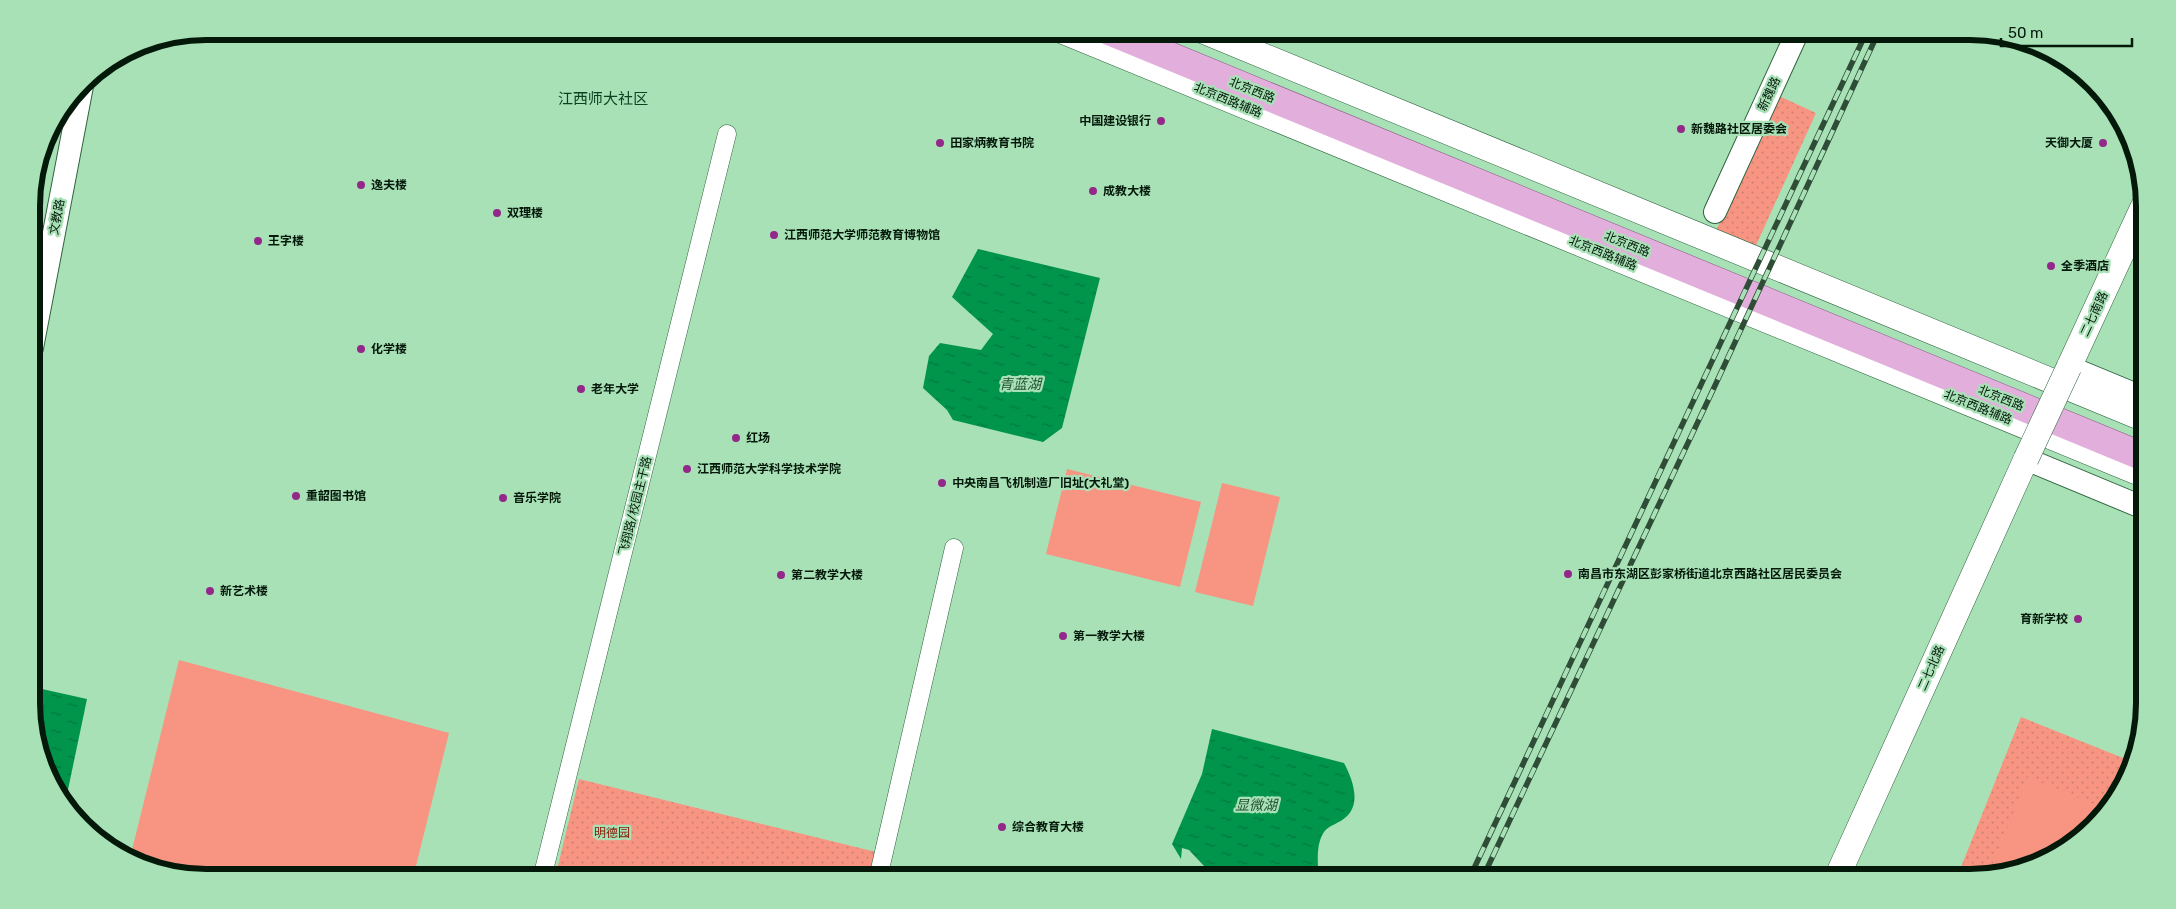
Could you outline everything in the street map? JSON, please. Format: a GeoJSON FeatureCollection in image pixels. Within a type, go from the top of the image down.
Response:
{"type":"FeatureCollection","features":[{"type":"Feature","properties":{"kind":"main road","name":"北京西路辅路"},"geometry":{"type":"LineString","coordinates":[[1084,40],[2136,472]]}},
{"type":"Feature","properties":{"kind":"main road","name":"北京西路"},"geometry":{"type":"LineString","coordinates":[[1131,40],[2136,454]]}},
{"type":"Feature","properties":{"kind":"main road","name":"北京西路"},"geometry":{"type":"LineString","coordinates":[[1172,40],[2136,437]]}},
{"type":"Feature","properties":{"kind":"main road"},"geometry":{"type":"LineString","coordinates":[[1225,40],[2136,417]]}},
{"type":"Feature","properties":{"kind":"main road","name":"二七南路"},"geometry":{"type":"LineString","coordinates":[[2077,370],[2136,225]]}},
{"type":"Feature","properties":{"kind":"main road","name":"二七南路"},"geometry":{"type":"LineString","coordinates":[[2077,370],[2136,263]]}},
{"type":"Feature","properties":{"kind":"main road"},"geometry":{"type":"LineString","coordinates":[[2034,462],[2077,370]]}},
{"type":"Feature","properties":{"kind":"main road","name":"二七北路"},"geometry":{"type":"LineString","coordinates":[[1841,869],[2034,462]]}},
{"type":"Feature","properties":{"kind":"main road","name":"二七北路"},"geometry":{"type":"LineString","coordinates":[[1859,869],[2034,462]]}},
{"type":"Feature","properties":{"kind":"street","name":"新魏路"},"geometry":{"type":"LineString","coordinates":[[1715,212],[1794,40]]}},
{"type":"Feature","properties":{"kind":"street","name":"文教路"},"geometry":{"type":"LineString","coordinates":[[40,306],[79,99]]}},
{"type":"Feature","properties":{"kind":"street","name":"飞翔路/校园主干路"},"geometry":{"type":"LineString","coordinates":[[544,869],[727,134]]}},
{"type":"Feature","properties":{"kind":"street"},"geometry":{"type":"LineString","coordinates":[[2077,370],[2136,395]]}},
{"type":"Feature","properties":{"kind":"street"},"geometry":{"type":"LineString","coordinates":[[2034,462],[2136,505]]}},
{"type":"Feature","properties":{"kind":"street"},"geometry":{"type":"LineString","coordinates":[[880,869],[954,548]]}},
{"type":"Feature","properties":{"kind":"green space"},"geometry":{"type":"Polygon","coordinates":[[[1777,95],[1816,113],[1754,250],[1715,233],[1777,95]]]}},
{"type":"Feature","properties":{"kind":"green space"},"geometry":{"type":"Polygon","coordinates":[[[1067,469],[1201,502],[1180,587],[1046,554],[1067,469]]]}},
{"type":"Feature","properties":{"kind":"green space"},"geometry":{"type":"Polygon","coordinates":[[[1222,483],[1280,497],[1253,606],[1195,592],[1222,483]]]}},
{"type":"Feature","properties":{"kind":"green space"},"geometry":{"type":"Polygon","coordinates":[[[179,660],[449,733],[415,869],[184,868],[153,860],[132,852],[179,660]]]}},
{"type":"Feature","properties":{"kind":"green space"},"geometry":{"type":"Polygon","coordinates":[[[2021,717],[2126,759],[2119,777],[2095,813],[2080,828],[2053,847],[2034,856],[2003,866],[1960,869],[2021,717]]]}},
{"type":"Feature","properties":{"kind":"green space"},"geometry":{"type":"Polygon","coordinates":[[[2028,777],[2100,807],[2080,828],[2053,847],[2023,860],[1991,868],[2028,777]]]}},
{"type":"Feature","properties":{"kind":"green space","name":"明德园"},"geometry":{"type":"Polygon","coordinates":[[[579,779],[876,852],[872,869],[557,869],[579,779]]]}},
{"type":"Feature","properties":{"kind":"water","name":"青蓝湖"},"geometry":{"type":"Polygon","coordinates":[[[978,249],[1100,278],[1062,428],[1043,442],[953,420],[947,410],[923,388],[929,356],[940,343],[981,350],[993,334],[952,297],[978,249]]]}},
{"type":"Feature","properties":{"kind":"water"},"geometry":{"type":"Polygon","coordinates":[[[40,689],[87,699],[67,794],[57,777],[43,736],[40,689]]]}},
{"type":"Feature","properties":{"kind":"water","name":"显微湖"},"geometry":{"type":"Polygon","coordinates":[[[1212,729],[1344,763],[1354,790],[1354,805],[1346,817],[1326,830],[1321,837],[1318,852],[1318,869],[1250,869],[1247,866],[1243,869],[1203,869],[1204,866],[1189,850],[1182,848],[1181,859],[1172,844],[1202,774],[1212,729]]]}},
{"type":"Feature","properties":{"kind":"railway"},"geometry":{"type":"LineString","coordinates":[[1474,869],[1863,40]]}},
{"type":"Feature","properties":{"kind":"railway"},"geometry":{"type":"LineString","coordinates":[[1487,869],[1712,392],[1875,40]]}},
{"type":"Feature","properties":{"kind":"place","name":"中国建设银行"},"geometry":{"type":"Point","coordinates":[1161,121]}},
{"type":"Feature","properties":{"kind":"place","name":"新魏路社区居委会"},"geometry":{"type":"Point","coordinates":[1681,129]}},
{"type":"Feature","properties":{"kind":"place","name":"田家炳教育书院"},"geometry":{"type":"Point","coordinates":[940,143]}},
{"type":"Feature","properties":{"kind":"place","name":"天御大厦"},"geometry":{"type":"Point","coordinates":[2103,143]}},
{"type":"Feature","properties":{"kind":"place","name":"逸夫楼"},"geometry":{"type":"Point","coordinates":[361,185]}},
{"type":"Feature","properties":{"kind":"place","name":"成教大楼"},"geometry":{"type":"Point","coordinates":[1093,191]}},
{"type":"Feature","properties":{"kind":"place","name":"双理楼"},"geometry":{"type":"Point","coordinates":[497,213]}},
{"type":"Feature","properties":{"kind":"place","name":"江西师范大学师范教育博物馆"},"geometry":{"type":"Point","coordinates":[774,235]}},
{"type":"Feature","properties":{"kind":"place","name":"王字楼"},"geometry":{"type":"Point","coordinates":[258,241]}},
{"type":"Feature","properties":{"kind":"place","name":"全季酒店"},"geometry":{"type":"Point","coordinates":[2051,266]}},
{"type":"Feature","properties":{"kind":"place","name":"化学楼"},"geometry":{"type":"Point","coordinates":[361,349]}},
{"type":"Feature","properties":{"kind":"place","name":"老年大学"},"geometry":{"type":"Point","coordinates":[581,389]}},
{"type":"Feature","properties":{"kind":"place","name":"红场"},"geometry":{"type":"Point","coordinates":[736,438]}},
{"type":"Feature","properties":{"kind":"place","name":"江西师范大学科学技术学院"},"geometry":{"type":"Point","coordinates":[687,469]}},
{"type":"Feature","properties":{"kind":"place","name":"中央南昌飞机制造厂旧址(大礼堂)"},"geometry":{"type":"Point","coordinates":[942,483]}},
{"type":"Feature","properties":{"kind":"place","name":"重韶图书馆"},"geometry":{"type":"Point","coordinates":[296,496]}},
{"type":"Feature","properties":{"kind":"place","name":"音乐学院"},"geometry":{"type":"Point","coordinates":[503,498]}},
{"type":"Feature","properties":{"kind":"place","name":"南昌市东湖区彭家桥街道北京西路社区居民委员会"},"geometry":{"type":"Point","coordinates":[1568,574]}},
{"type":"Feature","properties":{"kind":"place","name":"第二教学大楼"},"geometry":{"type":"Point","coordinates":[781,575]}},
{"type":"Feature","properties":{"kind":"place","name":"新艺术楼"},"geometry":{"type":"Point","coordinates":[210,591]}},
{"type":"Feature","properties":{"kind":"place","name":"育新学校"},"geometry":{"type":"Point","coordinates":[2078,619]}},
{"type":"Feature","properties":{"kind":"place","name":"第一教学大楼"},"geometry":{"type":"Point","coordinates":[1063,636]}},
{"type":"Feature","properties":{"kind":"place","name":"综合教育大楼"},"geometry":{"type":"Point","coordinates":[1002,827]}},
{"type":"Feature","properties":{"kind":"district","name":"江西师大社区"},"geometry":{"type":"Point","coordinates":[603,99]}}]}
